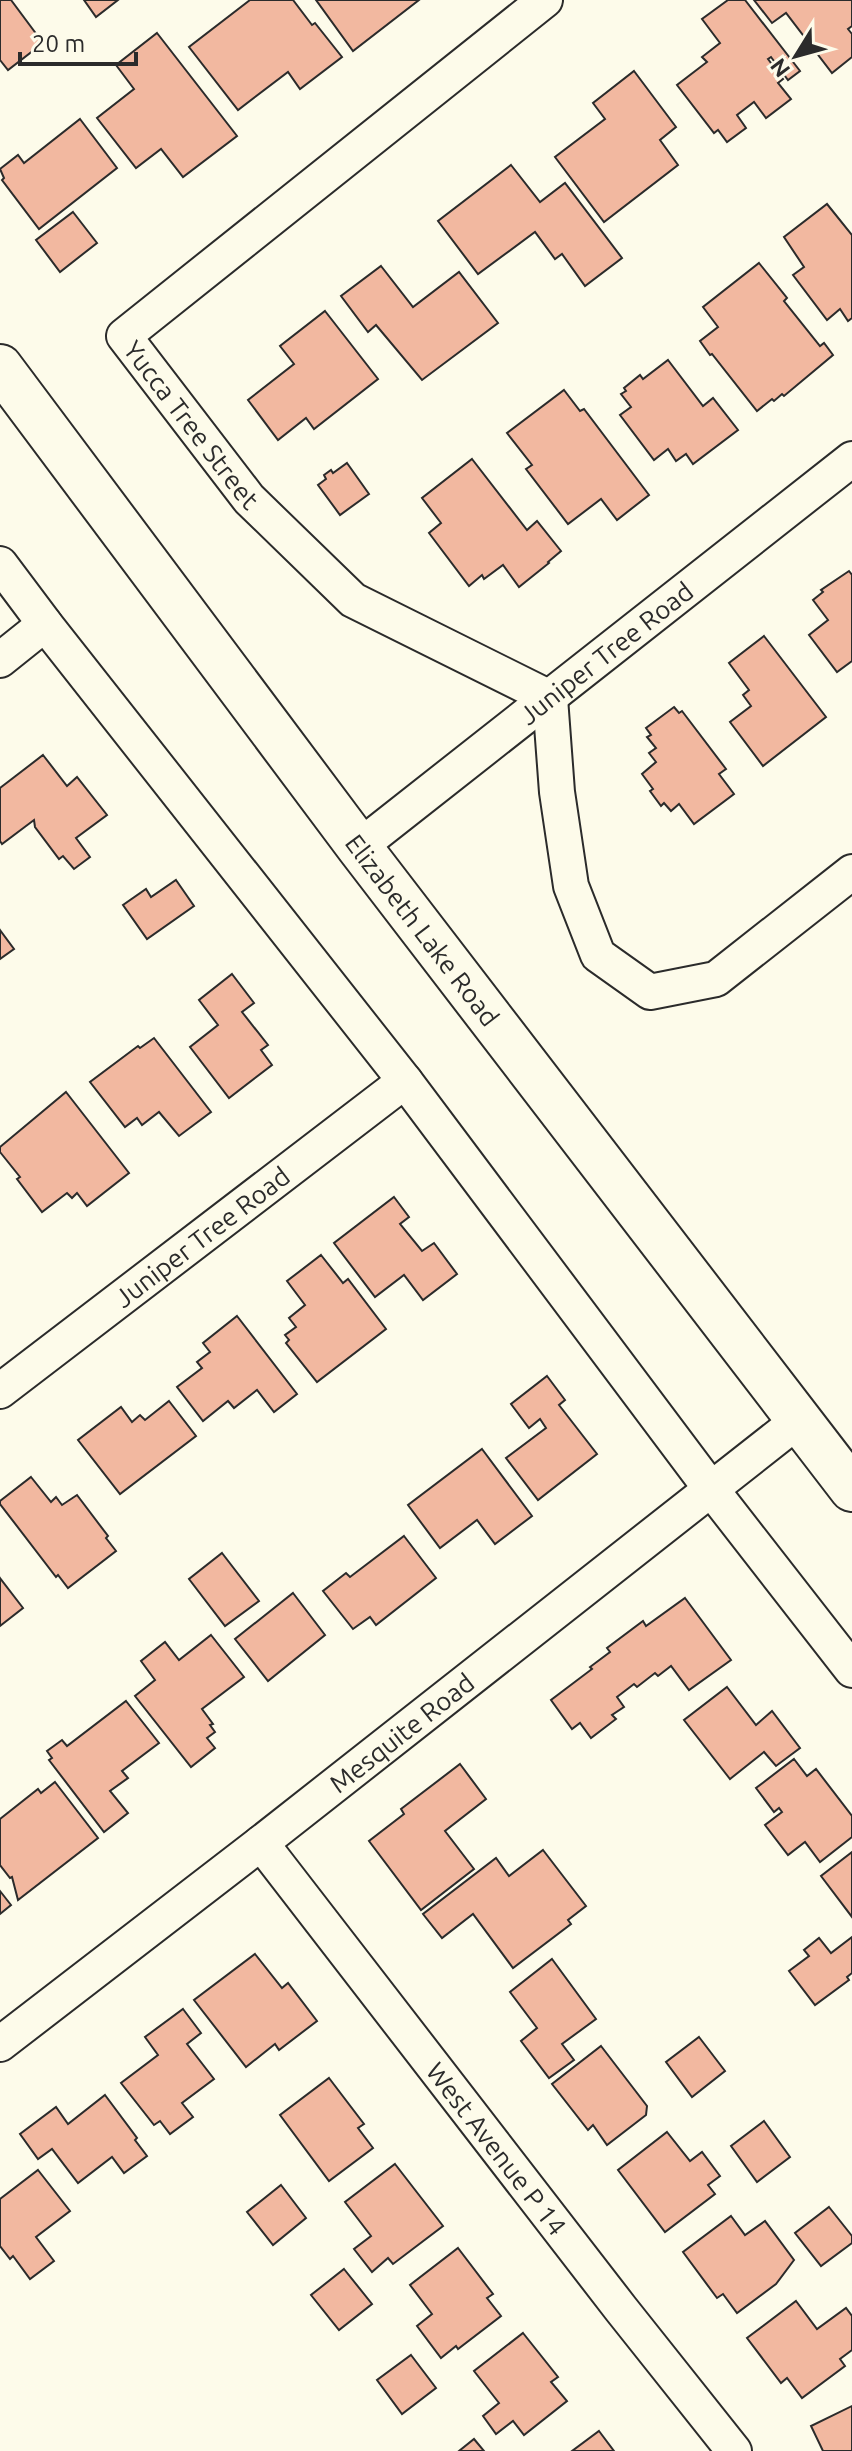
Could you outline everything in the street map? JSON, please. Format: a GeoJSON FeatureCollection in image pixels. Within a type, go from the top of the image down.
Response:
{"type":"FeatureCollection","features":[{"type":"Feature","properties":{"kind":"main road","name":"Elizabeth Lake Road"},"geometry":{"type":"LineString","coordinates":[[0,367],[359,847],[852,1489]]}},
{"type":"Feature","properties":{"kind":"street","name":"Yucca Tree Street"},"geometry":{"type":"LineString","coordinates":[[536,3],[124,336],[249,499],[353,600],[550,698]]}},
{"type":"Feature","properties":{"kind":"street","name":"Juniper Tree Road"},"geometry":{"type":"LineString","coordinates":[[359,847],[852,459]]}},
{"type":"Feature","properties":{"kind":"street"},"geometry":{"type":"LineString","coordinates":[[0,564],[405,1081],[711,1489],[852,1670]]}},
{"type":"Feature","properties":{"kind":"street"},"geometry":{"type":"LineString","coordinates":[[0,660],[45,624]]}},
{"type":"Feature","properties":{"kind":"street"},"geometry":{"type":"LineString","coordinates":[[550,698],[557,792],[571,886],[598,955],[650,992],[716,979],[852,872]]}},
{"type":"Feature","properties":{"kind":"street","name":"Juniper Tree Road"},"geometry":{"type":"LineString","coordinates":[[0,1391],[405,1081]]}},
{"type":"Feature","properties":{"kind":"street","name":"Mesquite Road"},"geometry":{"type":"LineString","coordinates":[[0,2044],[799,1420]]}},
{"type":"Feature","properties":{"kind":"street","name":"West Avenue P 14"},"geometry":{"type":"LineString","coordinates":[[261,1843],[734,2451]]}},
{"type":"Feature","properties":{"kind":"building"},"geometry":{"type":"Polygon","coordinates":[[[0,0],[11,0],[43,43],[8,70],[0,60],[0,0]]]}},
{"type":"Feature","properties":{"kind":"building"},"geometry":{"type":"Polygon","coordinates":[[[84,0],[118,0],[96,17],[84,0]]]}},
{"type":"Feature","properties":{"kind":"building"},"geometry":{"type":"Polygon","coordinates":[[[250,0],[293,0],[342,57],[300,89],[288,72],[238,110],[189,47],[250,0]]]}},
{"type":"Feature","properties":{"kind":"building"},"geometry":{"type":"Polygon","coordinates":[[[316,0],[419,0],[353,51],[316,0]]]}},
{"type":"Feature","properties":{"kind":"building"},"geometry":{"type":"Polygon","coordinates":[[[728,0],[745,0],[800,71],[788,80],[771,57],[768,59],[783,79],[778,83],[791,99],[766,118],[754,102],[737,115],[746,128],[727,142],[718,130],[714,133],[677,85],[707,62],[702,57],[720,43],[702,19],[728,0]]]}},
{"type":"Feature","properties":{"kind":"building"},"geometry":{"type":"Polygon","coordinates":[[[754,0],[852,0],[852,26],[848,29],[852,34],[852,57],[832,73],[786,13],[772,23],[754,0]]]}},
{"type":"Feature","properties":{"kind":"building"},"geometry":{"type":"Polygon","coordinates":[[[157,33],[237,136],[183,177],[161,149],[136,168],[97,118],[134,89],[116,65],[157,33]]]}},
{"type":"Feature","properties":{"kind":"building"},"geometry":{"type":"Polygon","coordinates":[[[634,71],[676,127],[660,140],[678,165],[604,222],[555,157],[605,119],[593,103],[634,71]]]}},
{"type":"Feature","properties":{"kind":"building"},"geometry":{"type":"Polygon","coordinates":[[[80,119],[117,168],[39,229],[2,180],[0,169],[18,155],[24,163],[80,119]]]}},
{"type":"Feature","properties":{"kind":"building"},"geometry":{"type":"Polygon","coordinates":[[[511,165],[540,202],[565,183],[622,258],[585,286],[562,254],[555,259],[535,232],[478,274],[438,221],[511,165]]]}},
{"type":"Feature","properties":{"kind":"building"},"geometry":{"type":"Polygon","coordinates":[[[827,204],[852,235],[852,318],[848,321],[840,309],[827,320],[793,275],[804,267],[784,237],[827,204]]]}},
{"type":"Feature","properties":{"kind":"building"},"geometry":{"type":"Polygon","coordinates":[[[73,212],[97,243],[60,272],[36,240],[73,212]]]}},
{"type":"Feature","properties":{"kind":"building"},"geometry":{"type":"Polygon","coordinates":[[[759,263],[820,346],[824,343],[833,355],[784,396],[782,394],[774,401],[772,399],[757,411],[700,341],[718,327],[703,307],[759,263]]]}},
{"type":"Feature","properties":{"kind":"building"},"geometry":{"type":"Polygon","coordinates":[[[381,266],[413,307],[459,272],[498,323],[422,380],[376,325],[368,332],[341,296],[381,266]]]}},
{"type":"Feature","properties":{"kind":"building"},"geometry":{"type":"Polygon","coordinates":[[[325,311],[378,379],[314,429],[306,418],[278,440],[248,400],[294,364],[280,346],[325,311]]]}},
{"type":"Feature","properties":{"kind":"building"},"geometry":{"type":"Polygon","coordinates":[[[668,360],[703,406],[713,398],[738,430],[693,464],[686,454],[676,461],[668,449],[654,460],[620,415],[631,407],[621,394],[626,391],[624,388],[640,375],[643,379],[668,360]]]}},
{"type":"Feature","properties":{"kind":"building"},"geometry":{"type":"Polygon","coordinates":[[[564,390],[580,411],[584,409],[649,495],[617,520],[601,499],[568,524],[526,469],[532,465],[507,433],[564,390]]]}},
{"type":"Feature","properties":{"kind":"building"},"geometry":{"type":"Polygon","coordinates":[[[472,459],[527,530],[537,521],[561,551],[519,587],[503,565],[484,579],[482,575],[469,586],[429,533],[441,523],[422,498],[472,459]]]}},
{"type":"Feature","properties":{"kind":"building"},"geometry":{"type":"Polygon","coordinates":[[[347,463],[369,494],[340,515],[318,485],[326,479],[324,475],[347,463]]]}},
{"type":"Feature","properties":{"kind":"building"},"geometry":{"type":"Polygon","coordinates":[[[849,571],[852,575],[852,661],[837,672],[809,635],[828,620],[813,600],[823,592],[821,590],[849,571]]]}},
{"type":"Feature","properties":{"kind":"building"},"geometry":{"type":"Polygon","coordinates":[[[764,636],[826,717],[763,766],[730,722],[751,706],[743,695],[749,690],[729,663],[764,636]]]}},
{"type":"Feature","properties":{"kind":"building"},"geometry":{"type":"Polygon","coordinates":[[[674,707],[679,713],[682,711],[726,769],[719,774],[734,794],[694,824],[679,804],[671,811],[664,803],[661,806],[642,774],[656,762],[649,753],[656,748],[647,737],[651,735],[646,728],[674,707]]]}},
{"type":"Feature","properties":{"kind":"building"},"geometry":{"type":"Polygon","coordinates":[[[43,755],[67,786],[77,777],[107,815],[76,838],[90,857],[74,869],[63,856],[59,859],[35,827],[34,820],[2,844],[0,841],[0,788],[43,755]]]}},
{"type":"Feature","properties":{"kind":"building"},"geometry":{"type":"Polygon","coordinates":[[[176,880],[194,906],[147,939],[123,905],[146,889],[151,897],[176,880]]]}},
{"type":"Feature","properties":{"kind":"building"},"geometry":{"type":"Polygon","coordinates":[[[0,930],[14,949],[0,959],[0,930]]]}},
{"type":"Feature","properties":{"kind":"building"},"geometry":{"type":"Polygon","coordinates":[[[232,974],[254,1003],[242,1012],[268,1045],[261,1050],[272,1065],[229,1098],[190,1047],[218,1025],[199,1000],[232,974]]]}},
{"type":"Feature","properties":{"kind":"building"},"geometry":{"type":"Polygon","coordinates":[[[154,1038],[211,1112],[179,1136],[159,1112],[142,1125],[137,1118],[125,1127],[90,1082],[138,1046],[140,1048],[154,1038]]]}},
{"type":"Feature","properties":{"kind":"building"},"geometry":{"type":"Polygon","coordinates":[[[66,1092],[129,1173],[87,1206],[77,1193],[72,1198],[67,1193],[42,1212],[17,1179],[20,1177],[0,1152],[0,1147],[66,1092]]]}},
{"type":"Feature","properties":{"kind":"building"},"geometry":{"type":"Polygon","coordinates":[[[394,1197],[409,1217],[400,1224],[422,1251],[434,1243],[457,1274],[423,1300],[404,1275],[375,1297],[334,1243],[394,1197]]]}},
{"type":"Feature","properties":{"kind":"building"},"geometry":{"type":"Polygon","coordinates":[[[321,1255],[343,1283],[348,1279],[386,1329],[317,1382],[286,1343],[289,1340],[285,1335],[296,1327],[289,1318],[305,1305],[287,1281],[321,1255]]]}},
{"type":"Feature","properties":{"kind":"building"},"geometry":{"type":"Polygon","coordinates":[[[237,1316],[297,1394],[274,1412],[257,1390],[234,1408],[228,1401],[203,1421],[177,1387],[202,1368],[197,1362],[210,1352],[203,1343],[237,1316]]]}},
{"type":"Feature","properties":{"kind":"building"},"geometry":{"type":"Polygon","coordinates":[[[547,1376],[565,1400],[559,1405],[597,1454],[538,1500],[506,1458],[546,1428],[540,1419],[529,1428],[511,1404],[547,1376]]]}},
{"type":"Feature","properties":{"kind":"building"},"geometry":{"type":"Polygon","coordinates":[[[169,1401],[196,1436],[120,1494],[78,1440],[121,1407],[132,1422],[140,1415],[145,1420],[169,1401]]]}},
{"type":"Feature","properties":{"kind":"building"},"geometry":{"type":"Polygon","coordinates":[[[482,1449],[532,1516],[495,1544],[477,1520],[440,1548],[408,1505],[482,1449]]]}},
{"type":"Feature","properties":{"kind":"building"},"geometry":{"type":"Polygon","coordinates":[[[31,1477],[51,1502],[56,1497],[62,1505],[77,1495],[116,1551],[68,1588],[58,1575],[56,1577],[0,1504],[31,1477]]]}},
{"type":"Feature","properties":{"kind":"building"},"geometry":{"type":"Polygon","coordinates":[[[404,1536],[436,1578],[376,1625],[370,1617],[353,1629],[323,1591],[346,1573],[350,1577],[404,1536]]]}},
{"type":"Feature","properties":{"kind":"building"},"geometry":{"type":"Polygon","coordinates":[[[222,1553],[259,1601],[225,1626],[189,1579],[222,1553]]]}},
{"type":"Feature","properties":{"kind":"building"},"geometry":{"type":"Polygon","coordinates":[[[0,1578],[23,1608],[0,1626],[0,1578]]]}},
{"type":"Feature","properties":{"kind":"building"},"geometry":{"type":"Polygon","coordinates":[[[293,1593],[325,1635],[268,1681],[235,1639],[293,1593]]]}},
{"type":"Feature","properties":{"kind":"building"},"geometry":{"type":"Polygon","coordinates":[[[685,1598],[731,1660],[689,1690],[671,1666],[658,1676],[655,1673],[637,1687],[634,1684],[617,1697],[624,1707],[612,1715],[616,1719],[591,1738],[580,1723],[572,1729],[551,1700],[592,1669],[590,1667],[610,1652],[607,1648],[643,1621],[646,1626],[685,1598]]]}},
{"type":"Feature","properties":{"kind":"building"},"geometry":{"type":"Polygon","coordinates":[[[211,1635],[244,1677],[202,1709],[213,1724],[210,1725],[215,1732],[207,1738],[215,1748],[191,1767],[135,1696],[155,1680],[141,1661],[165,1642],[179,1660],[211,1635]]]}},
{"type":"Feature","properties":{"kind":"building"},"geometry":{"type":"Polygon","coordinates":[[[727,1687],[756,1725],[772,1711],[800,1748],[776,1766],[764,1752],[730,1779],[684,1720],[727,1687]]]}},
{"type":"Feature","properties":{"kind":"building"},"geometry":{"type":"Polygon","coordinates":[[[126,1701],[159,1743],[122,1771],[128,1778],[110,1791],[128,1813],[104,1832],[49,1760],[52,1758],[47,1751],[62,1740],[67,1746],[126,1701]]]}},
{"type":"Feature","properties":{"kind":"building"},"geometry":{"type":"Polygon","coordinates":[[[794,1759],[807,1776],[816,1769],[852,1816],[852,1837],[820,1862],[805,1842],[788,1855],[765,1825],[782,1812],[779,1808],[774,1812],[756,1788],[794,1759]]]}},
{"type":"Feature","properties":{"kind":"building"},"geometry":{"type":"Polygon","coordinates":[[[460,1764],[486,1799],[445,1831],[474,1869],[421,1910],[369,1841],[404,1814],[401,1809],[460,1764]]]}},
{"type":"Feature","properties":{"kind":"building"},"geometry":{"type":"Polygon","coordinates":[[[55,1782],[98,1838],[18,1900],[12,1877],[0,1865],[0,1819],[38,1789],[41,1793],[55,1782]]]}},
{"type":"Feature","properties":{"kind":"building"},"geometry":{"type":"Polygon","coordinates":[[[543,1850],[586,1906],[568,1920],[571,1924],[513,1968],[473,1914],[442,1938],[423,1914],[496,1858],[509,1876],[543,1850]]]}},
{"type":"Feature","properties":{"kind":"building"},"geometry":{"type":"Polygon","coordinates":[[[852,1852],[852,1917],[821,1876],[852,1852]]]}},
{"type":"Feature","properties":{"kind":"building"},"geometry":{"type":"Polygon","coordinates":[[[0,1891],[11,1905],[0,1914],[0,1891]]]}},
{"type":"Feature","properties":{"kind":"building"},"geometry":{"type":"Polygon","coordinates":[[[852,1937],[852,1973],[847,1977],[849,1980],[815,2005],[789,1971],[809,1956],[804,1950],[819,1938],[831,1953],[852,1937]]]}},
{"type":"Feature","properties":{"kind":"building"},"geometry":{"type":"Polygon","coordinates":[[[255,1954],[282,1988],[288,1983],[317,2021],[279,2050],[275,2044],[246,2067],[194,2000],[255,1954]]]}},
{"type":"Feature","properties":{"kind":"building"},"geometry":{"type":"Polygon","coordinates":[[[552,1959],[596,2019],[562,2044],[574,2060],[549,2078],[521,2041],[537,2028],[510,1992],[552,1959]]]}},
{"type":"Feature","properties":{"kind":"building"},"geometry":{"type":"Polygon","coordinates":[[[183,2009],[201,2033],[187,2044],[214,2079],[182,2103],[193,2117],[170,2134],[160,2121],[154,2125],[121,2083],[158,2055],[145,2037],[183,2009]]]}},
{"type":"Feature","properties":{"kind":"building"},"geometry":{"type":"Polygon","coordinates":[[[699,2037],[725,2071],[692,2097],[666,2062],[699,2037]]]}},
{"type":"Feature","properties":{"kind":"building"},"geometry":{"type":"Polygon","coordinates":[[[601,2046],[647,2106],[646,2115],[607,2145],[593,2125],[588,2130],[552,2084],[601,2046]]]}},
{"type":"Feature","properties":{"kind":"building"},"geometry":{"type":"Polygon","coordinates":[[[329,2078],[364,2124],[358,2128],[373,2148],[329,2181],[280,2115],[329,2078]]]}},
{"type":"Feature","properties":{"kind":"building"},"geometry":{"type":"Polygon","coordinates":[[[105,2095],[147,2156],[124,2173],[112,2157],[78,2183],[52,2149],[38,2159],[20,2134],[56,2107],[68,2124],[105,2095]]]}},
{"type":"Feature","properties":{"kind":"building"},"geometry":{"type":"Polygon","coordinates":[[[764,2121],[790,2157],[757,2182],[731,2146],[764,2121]]]}},
{"type":"Feature","properties":{"kind":"building"},"geometry":{"type":"Polygon","coordinates":[[[667,2132],[690,2161],[702,2152],[720,2176],[708,2185],[715,2194],[665,2232],[618,2170],[667,2132]]]}},
{"type":"Feature","properties":{"kind":"building"},"geometry":{"type":"Polygon","coordinates":[[[395,2164],[443,2226],[393,2264],[388,2258],[372,2272],[354,2249],[371,2236],[345,2202],[395,2164]]]}},
{"type":"Feature","properties":{"kind":"building"},"geometry":{"type":"Polygon","coordinates":[[[38,2170],[70,2211],[36,2237],[54,2261],[30,2279],[13,2256],[10,2259],[0,2246],[0,2199],[38,2170]]]}},
{"type":"Feature","properties":{"kind":"building"},"geometry":{"type":"Polygon","coordinates":[[[281,2185],[306,2218],[273,2245],[247,2212],[281,2185]]]}},
{"type":"Feature","properties":{"kind":"building"},"geometry":{"type":"Polygon","coordinates":[[[829,2207],[852,2236],[852,2243],[821,2266],[795,2233],[829,2207]]]}},
{"type":"Feature","properties":{"kind":"building"},"geometry":{"type":"Polygon","coordinates":[[[731,2216],[745,2235],[765,2221],[794,2260],[776,2284],[737,2313],[723,2294],[717,2298],[683,2252],[731,2216]]]}},
{"type":"Feature","properties":{"kind":"building"},"geometry":{"type":"Polygon","coordinates":[[[458,2248],[493,2294],[487,2298],[501,2316],[441,2358],[417,2326],[432,2314],[410,2285],[458,2248]]]}},
{"type":"Feature","properties":{"kind":"building"},"geometry":{"type":"Polygon","coordinates":[[[344,2269],[372,2304],[339,2330],[311,2295],[344,2269]]]}},
{"type":"Feature","properties":{"kind":"building"},"geometry":{"type":"Polygon","coordinates":[[[796,2301],[817,2329],[846,2308],[852,2316],[852,2350],[840,2359],[845,2366],[802,2398],[787,2378],[781,2383],[747,2338],[796,2301]]]}},
{"type":"Feature","properties":{"kind":"building"},"geometry":{"type":"Polygon","coordinates":[[[523,2333],[558,2377],[551,2382],[567,2401],[524,2435],[513,2421],[496,2434],[483,2416],[499,2403],[474,2371],[523,2333]]]}},
{"type":"Feature","properties":{"kind":"building"},"geometry":{"type":"Polygon","coordinates":[[[411,2355],[436,2388],[402,2414],[377,2380],[411,2355]]]}},
{"type":"Feature","properties":{"kind":"building"},"geometry":{"type":"Polygon","coordinates":[[[852,2406],[852,2451],[823,2451],[811,2426],[852,2406]]]}},
{"type":"Feature","properties":{"kind":"building"},"geometry":{"type":"Polygon","coordinates":[[[599,2431],[614,2451],[572,2451],[599,2431]]]}},
{"type":"Feature","properties":{"kind":"building"},"geometry":{"type":"Polygon","coordinates":[[[474,2439],[484,2451],[459,2451],[474,2439]]]}}]}
